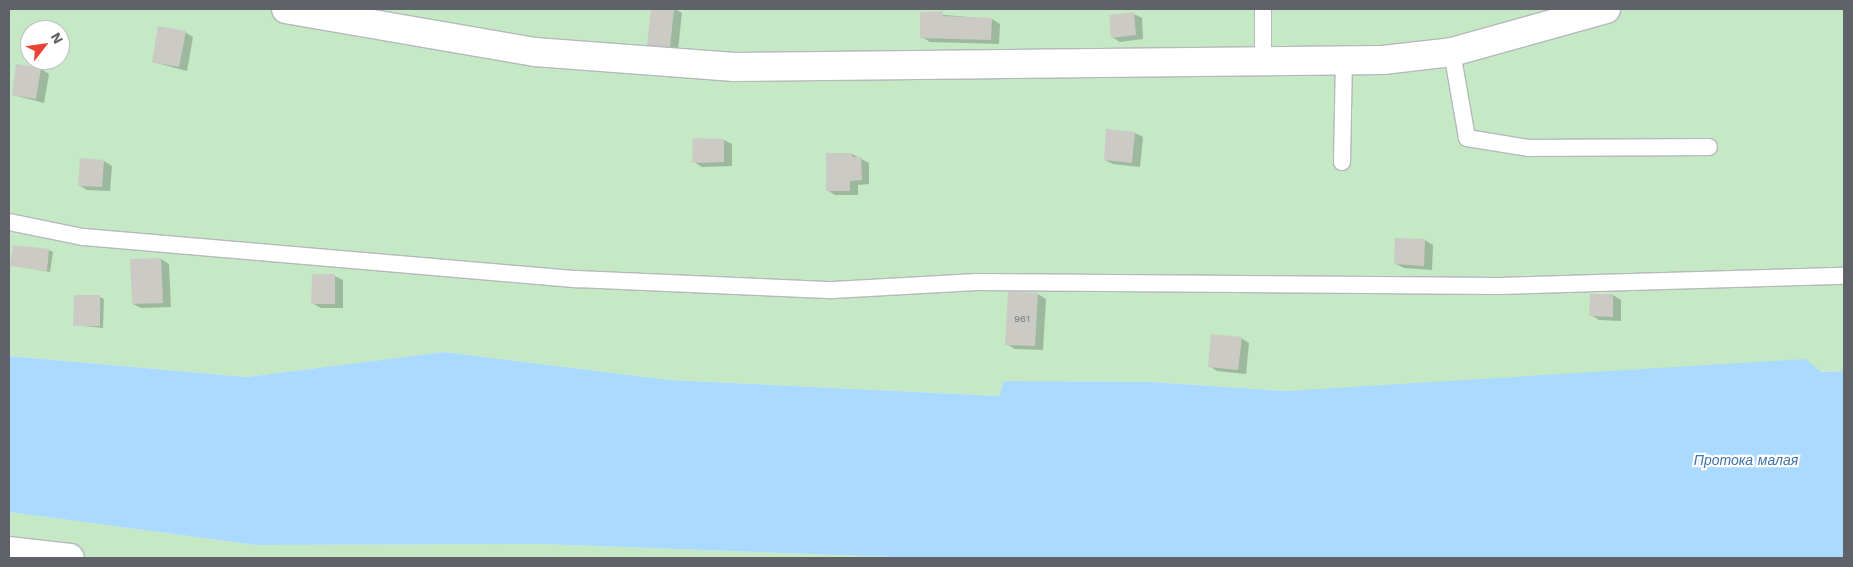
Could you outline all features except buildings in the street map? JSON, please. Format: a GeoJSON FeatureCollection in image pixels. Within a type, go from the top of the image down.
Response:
{"type":"FeatureCollection","features":[{"type":"Feature","properties":{"kind":"street"},"geometry":{"type":"LineString","coordinates":[[286,9],[535,52],[734,67],[1384,60],[1452,52],[1606,9]]}},
{"type":"Feature","properties":{"kind":"street"},"geometry":{"type":"LineString","coordinates":[[9,551],[70,558]]}},
{"type":"Feature","properties":{"kind":"lane"},"geometry":{"type":"LineString","coordinates":[[1263,9],[1263,61]]}},
{"type":"Feature","properties":{"kind":"lane"},"geometry":{"type":"LineString","coordinates":[[1452,52],[1467,138],[1529,148],[1709,148]]}},
{"type":"Feature","properties":{"kind":"lane"},"geometry":{"type":"LineString","coordinates":[[1342,162],[1344,60]]}},
{"type":"Feature","properties":{"kind":"lane"},"geometry":{"type":"LineString","coordinates":[[9,222],[83,237],[577,279],[833,290],[977,282],[1499,286],[1844,276]]}},
{"type":"Feature","properties":{"kind":"green space"},"geometry":{"type":"Polygon","coordinates":[[[9,9],[1844,9],[1844,371],[1286,391],[1151,382],[1004,381],[999,396],[670,380],[444,352],[247,377],[9,356],[9,9]]]}},
{"type":"Feature","properties":{"kind":"green space"},"geometry":{"type":"Polygon","coordinates":[[[9,512],[256,545],[542,544],[918,558],[9,558],[9,512]]]}},
{"type":"Feature","properties":{"kind":"water","name":"Протока малая"},"geometry":{"type":"Polygon","coordinates":[[[444,352],[670,380],[999,396],[1004,381],[1151,382],[1286,391],[1806,359],[1821,372],[1844,371],[1844,558],[918,558],[542,544],[256,545],[9,512],[9,356],[247,377],[444,352]]]}}]}
